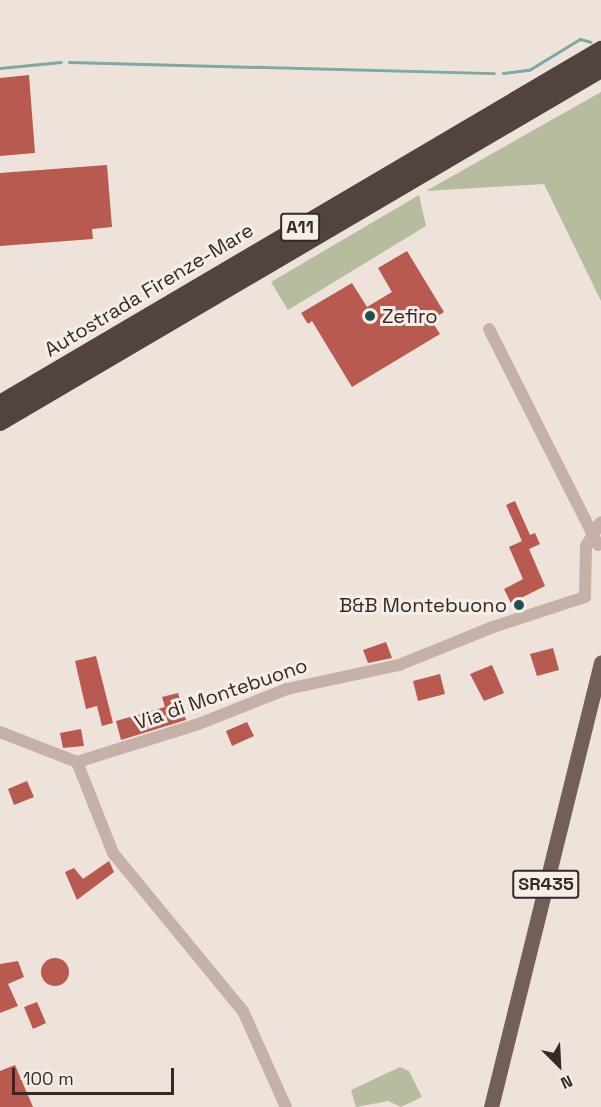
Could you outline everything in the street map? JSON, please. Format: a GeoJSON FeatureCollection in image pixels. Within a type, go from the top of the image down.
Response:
{"type":"FeatureCollection","features":[{"type":"Feature","properties":{"kind":"highway","name":"Autostrada Firenze-Mare"},"geometry":{"type":"LineString","coordinates":[[0,404],[601,50]]}},
{"type":"Feature","properties":{"kind":"highway","name":"Autostrada Firenze-Mare"},"geometry":{"type":"LineString","coordinates":[[0,422],[601,69]]}},
{"type":"Feature","properties":{"kind":"main road","name":"SR435"},"geometry":{"type":"LineString","coordinates":[[491,1107],[601,662]]}},
{"type":"Feature","properties":{"kind":"street"},"geometry":{"type":"LineString","coordinates":[[489,329],[597,531],[600,545],[585,555]]}},
{"type":"Feature","properties":{"kind":"street"},"geometry":{"type":"LineString","coordinates":[[597,531],[601,522]]}},
{"type":"Feature","properties":{"kind":"street","name":"Via di Montebuono"},"geometry":{"type":"LineString","coordinates":[[77,762],[196,725],[287,688],[399,665],[493,627],[581,600],[589,590],[585,555],[597,531]]}},
{"type":"Feature","properties":{"kind":"street"},"geometry":{"type":"LineString","coordinates":[[0,732],[77,762],[113,853],[243,1011],[286,1107]]}},
{"type":"Feature","properties":{"kind":"green space"},"geometry":{"type":"Polygon","coordinates":[[[601,92],[601,301],[544,184],[426,191],[601,92]]]}},
{"type":"Feature","properties":{"kind":"green space"},"geometry":{"type":"Polygon","coordinates":[[[419,195],[426,226],[288,310],[271,282],[419,195]]]}},
{"type":"Feature","properties":{"kind":"green space"},"geometry":{"type":"Polygon","coordinates":[[[400,1067],[409,1071],[422,1097],[401,1107],[388,1101],[356,1107],[351,1090],[400,1067]]]}},
{"type":"Feature","properties":{"kind":"building"},"geometry":{"type":"Polygon","coordinates":[[[29,75],[35,153],[0,156],[0,78],[29,75]]]}},
{"type":"Feature","properties":{"kind":"building"},"geometry":{"type":"Polygon","coordinates":[[[107,165],[112,227],[92,229],[93,239],[0,246],[0,173],[107,165]]]}},
{"type":"Feature","properties":{"kind":"building","name":"Zefiro"},"geometry":{"type":"Polygon","coordinates":[[[407,251],[444,312],[431,320],[440,334],[352,387],[312,321],[308,324],[301,313],[352,283],[367,307],[392,292],[378,268],[407,251]]]}},
{"type":"Feature","properties":{"kind":"building"},"geometry":{"type":"Polygon","coordinates":[[[515,501],[530,535],[535,533],[540,544],[529,549],[545,586],[511,603],[504,589],[523,579],[509,547],[522,541],[506,505],[515,501]]]}},
{"type":"Feature","properties":{"kind":"building"},"geometry":{"type":"Polygon","coordinates":[[[386,642],[392,658],[368,663],[363,650],[386,642]]]}},
{"type":"Feature","properties":{"kind":"building"},"geometry":{"type":"Polygon","coordinates":[[[553,648],[559,670],[537,676],[530,654],[553,648]]]}},
{"type":"Feature","properties":{"kind":"building"},"geometry":{"type":"Polygon","coordinates":[[[96,656],[113,723],[102,726],[97,706],[86,709],[75,661],[96,656]]]}},
{"type":"Feature","properties":{"kind":"building"},"geometry":{"type":"Polygon","coordinates":[[[492,665],[504,693],[484,701],[470,674],[492,665]]]}},
{"type":"Feature","properties":{"kind":"building"},"geometry":{"type":"Polygon","coordinates":[[[440,674],[445,694],[418,701],[413,681],[440,674]]]}},
{"type":"Feature","properties":{"kind":"building"},"geometry":{"type":"Polygon","coordinates":[[[178,693],[186,720],[121,740],[116,721],[165,707],[162,697],[178,693]]]}},
{"type":"Feature","properties":{"kind":"building"},"geometry":{"type":"Polygon","coordinates":[[[247,722],[254,736],[232,746],[226,731],[247,722]]]}},
{"type":"Feature","properties":{"kind":"building"},"geometry":{"type":"Polygon","coordinates":[[[81,729],[84,746],[63,748],[60,733],[81,729]]]}},
{"type":"Feature","properties":{"kind":"building"},"geometry":{"type":"Polygon","coordinates":[[[27,781],[34,797],[14,805],[8,789],[27,781]]]}},
{"type":"Feature","properties":{"kind":"building"},"geometry":{"type":"Polygon","coordinates":[[[109,861],[114,872],[77,900],[65,872],[74,868],[83,879],[109,861]]]}},
{"type":"Feature","properties":{"kind":"building"},"geometry":{"type":"Polygon","coordinates":[[[55,958],[65,962],[69,972],[65,982],[55,986],[45,982],[41,972],[45,962],[55,958]]]}},
{"type":"Feature","properties":{"kind":"building"},"geometry":{"type":"Polygon","coordinates":[[[18,961],[24,977],[8,984],[18,1006],[0,1013],[0,964],[18,961]]]}},
{"type":"Feature","properties":{"kind":"building"},"geometry":{"type":"Polygon","coordinates":[[[37,1002],[46,1023],[33,1029],[24,1007],[37,1002]]]}},
{"type":"Feature","properties":{"kind":"building"},"geometry":{"type":"Polygon","coordinates":[[[15,1065],[33,1107],[0,1107],[0,1071],[15,1065]]]}},
{"type":"Feature","properties":{"kind":"waterway"},"geometry":{"type":"LineString","coordinates":[[503,73],[529,70],[580,39],[591,42]]}},
{"type":"Feature","properties":{"kind":"waterway"},"geometry":{"type":"LineString","coordinates":[[0,68],[61,62]]}},
{"type":"Feature","properties":{"kind":"waterway"},"geometry":{"type":"LineString","coordinates":[[69,62],[494,73]]}},
{"type":"Feature","properties":{"kind":"place","name":"Zefiro"},"geometry":{"type":"Point","coordinates":[370,316]}},
{"type":"Feature","properties":{"kind":"place","name":"B&B Montebuono"},"geometry":{"type":"Point","coordinates":[519,605]}}]}
